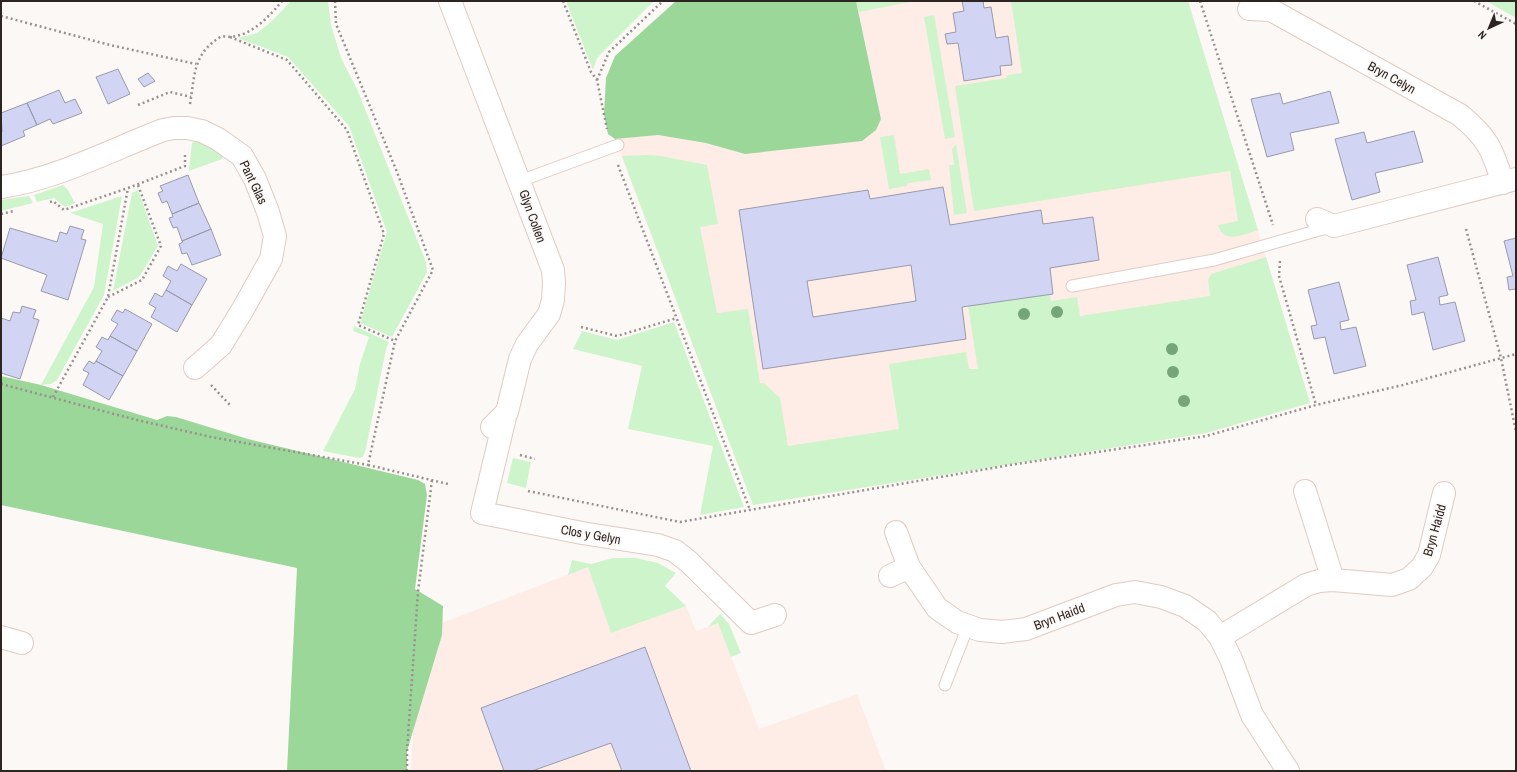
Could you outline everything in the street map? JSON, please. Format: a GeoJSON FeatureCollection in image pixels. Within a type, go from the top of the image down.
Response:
{"type":"FeatureCollection","features":[{"type":"Feature","properties":{"kind":"street","name":"Glyn Collen"},"geometry":{"type":"LineString","coordinates":[[450,1],[553,270],[553,300],[549,314],[527,344],[520,359],[499,419]]}},
{"type":"Feature","properties":{"kind":"street","name":"Bryn Celyn"},"geometry":{"type":"LineString","coordinates":[[1249,9],[1271,10],[1460,115],[1475,127],[1487,142],[1494,157],[1509,181],[1326,222]]}},
{"type":"Feature","properties":{"kind":"street","name":"Pant Glas"},"geometry":{"type":"LineString","coordinates":[[1,187],[23,184],[162,130],[174,128],[187,128],[202,131],[218,139],[242,156],[255,179],[268,212],[275,236],[271,259],[221,345],[195,368]]}},
{"type":"Feature","properties":{"kind":"street","name":"Clos y Gelyn"},"geometry":{"type":"LineString","coordinates":[[499,419],[482,513],[582,533],[658,545],[676,551],[751,623],[775,615]]}},
{"type":"Feature","properties":{"kind":"street"},"geometry":{"type":"LineString","coordinates":[[1305,491],[1333,580]]}},
{"type":"Feature","properties":{"kind":"street","name":"Bryn Haidd"},"geometry":{"type":"LineString","coordinates":[[1220,637],[1306,585],[1319,581],[1333,580],[1392,585],[1409,579],[1422,567],[1429,555],[1444,493]]}},
{"type":"Feature","properties":{"kind":"street","name":"Bryn Haidd"},"geometry":{"type":"LineString","coordinates":[[896,532],[899,571],[937,608],[957,622],[980,630],[1002,632],[1026,629],[1116,594],[1135,592],[1161,597],[1185,606],[1207,621],[1220,637],[1252,715],[1288,771]]}},
{"type":"Feature","properties":{"kind":"street"},"geometry":{"type":"LineString","coordinates":[[1,637],[22,643]]}},
{"type":"Feature","properties":{"kind":"lane"},"geometry":{"type":"LineString","coordinates":[[520,181],[614,146]]}},
{"type":"Feature","properties":{"kind":"lane"},"geometry":{"type":"LineString","coordinates":[[1072,286],[1214,260],[1279,242],[1326,222]]}},
{"type":"Feature","properties":{"kind":"lane"},"geometry":{"type":"LineString","coordinates":[[945,685],[968,626]]}},
{"type":"Feature","properties":{"kind":"path"},"geometry":{"type":"LineString","coordinates":[[230,37],[253,30],[268,18],[282,1]]}},
{"type":"Feature","properties":{"kind":"path"},"geometry":{"type":"LineString","coordinates":[[335,1],[336,24],[397,172],[433,270],[395,341],[368,465]]}},
{"type":"Feature","properties":{"kind":"path"},"geometry":{"type":"LineString","coordinates":[[563,1],[591,72],[597,80],[614,146],[676,318],[750,510]]}},
{"type":"Feature","properties":{"kind":"path"},"geometry":{"type":"LineString","coordinates":[[597,80],[609,52],[663,1]]}},
{"type":"Feature","properties":{"kind":"path"},"geometry":{"type":"LineString","coordinates":[[1200,1],[1279,242],[1280,276],[1316,405]]}},
{"type":"Feature","properties":{"kind":"path"},"geometry":{"type":"LineString","coordinates":[[1474,1],[1516,24]]}},
{"type":"Feature","properties":{"kind":"path"},"geometry":{"type":"LineString","coordinates":[[1,16],[110,45],[196,64]]}},
{"type":"Feature","properties":{"kind":"path"},"geometry":{"type":"LineString","coordinates":[[189,110],[196,64],[212,42],[222,36],[230,37],[287,60],[346,130],[384,234],[358,325],[395,341]]}},
{"type":"Feature","properties":{"kind":"path"},"geometry":{"type":"LineString","coordinates":[[138,105],[170,92],[191,97]]}},
{"type":"Feature","properties":{"kind":"path"},"geometry":{"type":"LineString","coordinates":[[46,203],[53,201],[64,210],[185,166],[186,146]]}},
{"type":"Feature","properties":{"kind":"path"},"geometry":{"type":"LineString","coordinates":[[108,297],[142,280],[161,246],[138,184]]}},
{"type":"Feature","properties":{"kind":"path"},"geometry":{"type":"LineString","coordinates":[[53,397],[108,297],[128,188]]}},
{"type":"Feature","properties":{"kind":"path"},"geometry":{"type":"LineString","coordinates":[[1,214],[16,210]]}},
{"type":"Feature","properties":{"kind":"path"},"geometry":{"type":"LineString","coordinates":[[1466,229],[1501,358],[1516,432]]}},
{"type":"Feature","properties":{"kind":"path"},"geometry":{"type":"LineString","coordinates":[[581,327],[617,336],[676,318]]}},
{"type":"Feature","properties":{"kind":"path"},"geometry":{"type":"LineString","coordinates":[[528,491],[680,522],[1016,464],[1206,436],[1316,405],[1403,385],[1516,354]]}},
{"type":"Feature","properties":{"kind":"path"},"geometry":{"type":"LineString","coordinates":[[1,384],[137,420],[211,437],[368,465],[448,484]]}},
{"type":"Feature","properties":{"kind":"path"},"geometry":{"type":"LineString","coordinates":[[407,771],[407,751],[418,592],[432,480]]}},
{"type":"Feature","properties":{"kind":"shaded area"},"geometry":{"type":"Polygon","coordinates":[[[856,1],[1188,1],[1310,403],[1206,433],[753,505],[615,139],[658,135],[707,143],[745,154],[881,118],[856,1]]]}},
{"type":"Feature","properties":{"kind":"shaded area"},"geometry":{"type":"Polygon","coordinates":[[[588,567],[611,633],[686,606],[696,631],[718,623],[759,729],[857,694],[886,771],[411,771],[418,632],[588,567]]]}},
{"type":"Feature","properties":{"kind":"green space"},"geometry":{"type":"Polygon","coordinates":[[[291,1],[328,1],[331,25],[341,58],[357,89],[426,262],[427,272],[392,337],[360,323],[387,232],[349,126],[288,57],[238,38],[257,33],[271,22],[291,1]]]}},
{"type":"Feature","properties":{"kind":"green space"},"geometry":{"type":"Polygon","coordinates":[[[566,1],[654,1],[597,58],[593,70],[566,1]]]}},
{"type":"Feature","properties":{"kind":"green space"},"geometry":{"type":"Polygon","coordinates":[[[676,1],[856,1],[881,119],[876,130],[862,141],[745,154],[706,143],[658,135],[615,139],[608,134],[604,114],[606,78],[615,56],[676,1]]]}},
{"type":"Feature","properties":{"kind":"green space"},"geometry":{"type":"Polygon","coordinates":[[[856,1],[915,1],[859,12],[856,1]]]}},
{"type":"Feature","properties":{"kind":"green space"},"geometry":{"type":"Polygon","coordinates":[[[1011,1],[1188,1],[1258,230],[1241,235],[1229,236],[1225,235],[1221,231],[1218,225],[1238,221],[1230,171],[974,211],[955,86],[1007,78],[1007,75],[1022,73],[1011,1]]]}},
{"type":"Feature","properties":{"kind":"green space"},"geometry":{"type":"Polygon","coordinates":[[[1486,1],[1516,1],[1516,18],[1486,1]]]}},
{"type":"Feature","properties":{"kind":"green space"},"geometry":{"type":"Polygon","coordinates":[[[934,15],[955,137],[945,139],[924,17],[934,15]]]}},
{"type":"Feature","properties":{"kind":"green space"},"geometry":{"type":"Polygon","coordinates":[[[894,135],[900,174],[929,169],[931,180],[908,183],[906,186],[889,189],[880,137],[894,135]]]}},
{"type":"Feature","properties":{"kind":"green space"},"geometry":{"type":"Polygon","coordinates":[[[196,141],[221,153],[223,156],[222,159],[189,171],[192,143],[196,141]]]}},
{"type":"Feature","properties":{"kind":"green space"},"geometry":{"type":"Polygon","coordinates":[[[956,144],[967,213],[954,215],[949,165],[954,165],[952,149],[956,144]]]}},
{"type":"Feature","properties":{"kind":"green space"},"geometry":{"type":"Polygon","coordinates":[[[622,156],[661,156],[707,165],[718,224],[700,227],[717,313],[748,309],[760,383],[764,383],[780,398],[788,446],[899,429],[889,364],[966,352],[969,369],[978,369],[968,306],[1050,294],[1051,301],[1077,297],[1080,316],[1210,296],[1208,280],[1211,274],[1266,257],[1310,403],[1206,433],[753,505],[622,156]]]}},
{"type":"Feature","properties":{"kind":"green space"},"geometry":{"type":"Polygon","coordinates":[[[63,185],[68,190],[75,203],[65,207],[54,198],[37,202],[34,195],[63,185]]]}},
{"type":"Feature","properties":{"kind":"green space"},"geometry":{"type":"Polygon","coordinates":[[[138,190],[158,246],[139,277],[113,291],[132,193],[138,190]]]}},
{"type":"Feature","properties":{"kind":"green space"},"geometry":{"type":"Polygon","coordinates":[[[29,196],[33,203],[1,211],[1,200],[29,196]]]}},
{"type":"Feature","properties":{"kind":"green space"},"geometry":{"type":"Polygon","coordinates":[[[122,196],[104,295],[57,380],[51,384],[41,385],[94,287],[103,224],[70,213],[122,196]]]}},
{"type":"Feature","properties":{"kind":"green space"},"geometry":{"type":"Polygon","coordinates":[[[674,322],[744,507],[700,515],[713,446],[628,429],[642,366],[573,349],[582,331],[617,340],[674,322]]]}},
{"type":"Feature","properties":{"kind":"green space"},"geometry":{"type":"Polygon","coordinates":[[[354,326],[389,342],[386,349],[366,448],[363,457],[359,458],[323,451],[355,389],[360,364],[369,337],[353,331],[354,326]]]}},
{"type":"Feature","properties":{"kind":"green space"},"geometry":{"type":"Polygon","coordinates":[[[1,376],[41,385],[157,420],[167,416],[176,417],[248,439],[418,480],[425,484],[427,495],[415,589],[443,606],[442,635],[407,751],[407,771],[287,771],[297,568],[1,505],[1,376]]]}},
{"type":"Feature","properties":{"kind":"green space"},"geometry":{"type":"Polygon","coordinates":[[[513,458],[531,462],[526,488],[507,483],[513,458]]]}},
{"type":"Feature","properties":{"kind":"green space"},"geometry":{"type":"Polygon","coordinates":[[[613,558],[636,558],[658,563],[676,573],[665,586],[686,606],[611,633],[588,567],[568,575],[572,560],[591,564],[613,558]]]}},
{"type":"Feature","properties":{"kind":"green space"},"geometry":{"type":"Polygon","coordinates":[[[720,614],[729,624],[741,653],[731,657],[718,623],[708,627],[720,614]]]}},
{"type":"Feature","properties":{"kind":"building"},"geometry":{"type":"Polygon","coordinates":[[[962,1],[983,1],[984,8],[991,7],[996,38],[1008,36],[1012,65],[1000,66],[1001,75],[964,81],[958,43],[947,44],[945,34],[956,32],[953,13],[964,11],[962,1]]]}},
{"type":"Feature","properties":{"kind":"building"},"geometry":{"type":"Polygon","coordinates":[[[118,69],[130,94],[108,104],[96,77],[118,69]]]}},
{"type":"Feature","properties":{"kind":"building"},"geometry":{"type":"Polygon","coordinates":[[[148,73],[155,81],[144,87],[138,79],[148,73]]]}},
{"type":"Feature","properties":{"kind":"building"},"geometry":{"type":"Polygon","coordinates":[[[59,90],[65,103],[75,99],[82,113],[53,124],[50,119],[37,125],[27,103],[59,90]]]}},
{"type":"Feature","properties":{"kind":"building"},"geometry":{"type":"Polygon","coordinates":[[[1330,91],[1339,123],[1290,133],[1294,150],[1267,157],[1251,99],[1280,93],[1283,104],[1330,91]]]}},
{"type":"Feature","properties":{"kind":"building"},"geometry":{"type":"Polygon","coordinates":[[[27,103],[37,125],[23,131],[25,136],[1,146],[1,113],[27,103]]]}},
{"type":"Feature","properties":{"kind":"building"},"geometry":{"type":"Polygon","coordinates":[[[1414,131],[1423,162],[1375,173],[1380,192],[1352,200],[1335,139],[1364,132],[1367,143],[1414,131]]]}},
{"type":"Feature","properties":{"kind":"building"},"geometry":{"type":"Polygon","coordinates":[[[188,175],[199,203],[172,214],[167,201],[162,203],[158,193],[163,191],[160,186],[188,175]]]}},
{"type":"Feature","properties":{"kind":"building"},"geometry":{"type":"Polygon","coordinates":[[[943,187],[950,225],[1041,210],[1043,224],[1093,217],[1099,260],[1050,268],[1053,294],[962,307],[966,339],[763,369],[739,210],[868,190],[870,199],[943,187]],[[911,265],[807,281],[813,317],[916,301],[911,265]]]}},
{"type":"Feature","properties":{"kind":"building"},"geometry":{"type":"Polygon","coordinates":[[[199,203],[211,229],[182,241],[177,227],[173,228],[169,218],[173,217],[172,214],[199,203]]]}},
{"type":"Feature","properties":{"kind":"building"},"geometry":{"type":"Polygon","coordinates":[[[70,226],[84,230],[81,239],[86,240],[68,300],[41,291],[47,275],[1,258],[10,228],[57,242],[60,232],[67,234],[70,226]]]}},
{"type":"Feature","properties":{"kind":"building"},"geometry":{"type":"Polygon","coordinates":[[[211,229],[221,255],[192,265],[187,253],[182,254],[179,244],[183,242],[182,241],[211,229]]]}},
{"type":"Feature","properties":{"kind":"building"},"geometry":{"type":"Polygon","coordinates":[[[1516,238],[1516,289],[1509,290],[1507,277],[1513,276],[1504,241],[1516,238]]]}},
{"type":"Feature","properties":{"kind":"building"},"geometry":{"type":"Polygon","coordinates":[[[1438,257],[1448,295],[1439,297],[1440,305],[1455,302],[1465,341],[1433,350],[1424,312],[1412,315],[1410,301],[1416,300],[1407,265],[1438,257]]]}},
{"type":"Feature","properties":{"kind":"building"},"geometry":{"type":"Polygon","coordinates":[[[181,264],[207,279],[192,305],[166,290],[171,281],[163,276],[168,266],[177,271],[181,264]]]}},
{"type":"Feature","properties":{"kind":"building"},"geometry":{"type":"Polygon","coordinates":[[[1339,282],[1349,320],[1340,322],[1341,330],[1356,327],[1366,366],[1334,374],[1325,337],[1314,339],[1311,326],[1317,325],[1308,290],[1339,282]]]}},
{"type":"Feature","properties":{"kind":"building"},"geometry":{"type":"Polygon","coordinates":[[[166,290],[192,305],[177,332],[151,317],[156,308],[149,304],[155,293],[162,297],[166,290]]]}},
{"type":"Feature","properties":{"kind":"building"},"geometry":{"type":"Polygon","coordinates":[[[22,306],[36,310],[33,318],[39,320],[20,379],[1,373],[1,318],[10,321],[13,312],[20,313],[22,306]]]}},
{"type":"Feature","properties":{"kind":"building"},"geometry":{"type":"Polygon","coordinates":[[[125,309],[152,324],[137,351],[110,336],[118,324],[111,320],[117,310],[123,313],[125,309]]]}},
{"type":"Feature","properties":{"kind":"building"},"geometry":{"type":"Polygon","coordinates":[[[110,336],[137,351],[123,376],[96,361],[102,351],[96,347],[102,337],[108,340],[110,336]]]}},
{"type":"Feature","properties":{"kind":"building"},"geometry":{"type":"Polygon","coordinates":[[[89,361],[94,364],[96,361],[123,376],[109,400],[83,385],[89,373],[83,370],[89,361]]]}},
{"type":"Feature","properties":{"kind":"building"},"geometry":{"type":"Polygon","coordinates":[[[645,647],[691,771],[622,771],[611,743],[532,771],[504,771],[481,708],[645,647]]]}}]}
